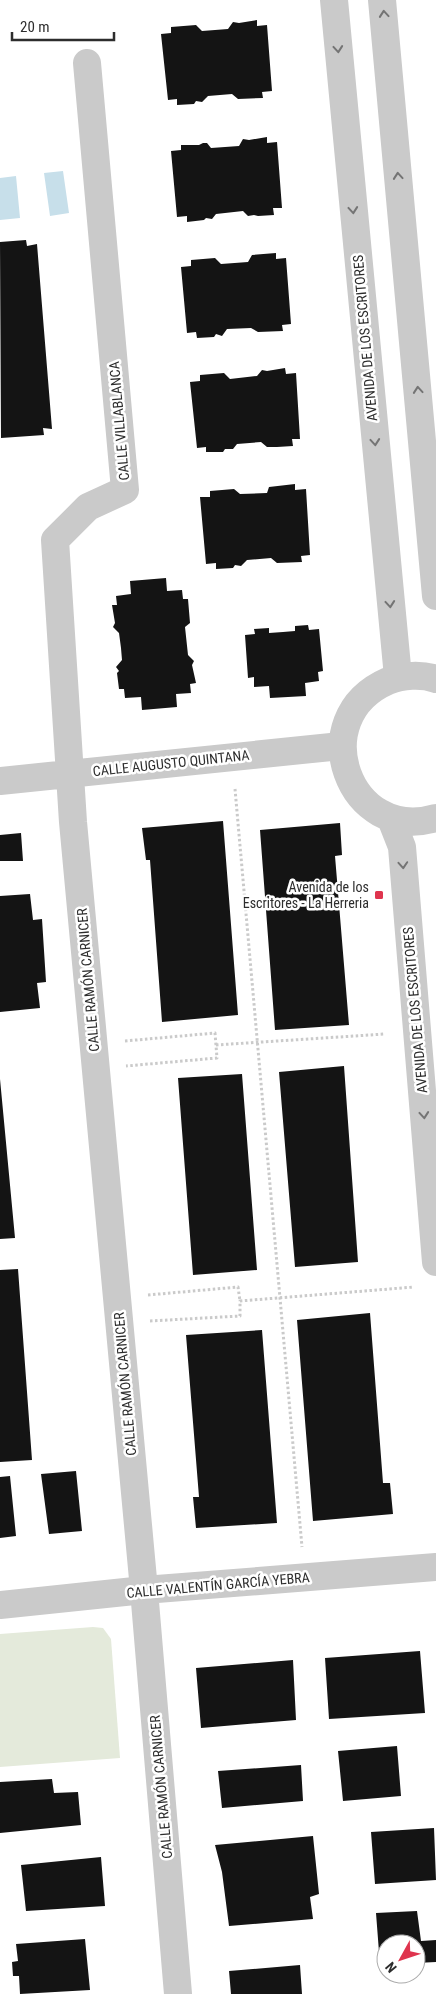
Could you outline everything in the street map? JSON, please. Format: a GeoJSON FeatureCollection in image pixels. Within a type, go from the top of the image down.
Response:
{"type":"FeatureCollection","features":[{"type":"Feature","properties":{"kind":"street","name":"AVENIDA DE LOS ESCRITORES"},"geometry":{"type":"LineString","coordinates":[[334,0],[398,677]]}},
{"type":"Feature","properties":{"kind":"street"},"geometry":{"type":"LineString","coordinates":[[382,0],[431,479],[436,596]]}},
{"type":"Feature","properties":{"kind":"street","name":"CALLE VILLABLANCA"},"geometry":{"type":"LineString","coordinates":[[69,773],[55,540],[88,508],[125,490],[87,63]]}},
{"type":"Feature","properties":{"kind":"street"},"geometry":{"type":"LineString","coordinates":[[436,680],[428,676],[398,677],[376,686],[358,702],[346,723],[341,746],[347,777],[364,802],[391,819],[421,822],[436,818]]}},
{"type":"Feature","properties":{"kind":"street","name":"CALLE AUGUSTO QUINTANA"},"geometry":{"type":"LineString","coordinates":[[0,781],[341,746]]}},
{"type":"Feature","properties":{"kind":"street","name":"CALLE RAMÓN CARNICER"},"geometry":{"type":"LineString","coordinates":[[69,773],[144,1590],[178,1994]]}},
{"type":"Feature","properties":{"kind":"street","name":"AVENIDA DE LOS ESCRITORES"},"geometry":{"type":"LineString","coordinates":[[391,819],[402,846],[436,1262]]}},
{"type":"Feature","properties":{"kind":"street","name":"CALLE VALENTÍN GARCÍA YEBRA"},"geometry":{"type":"LineString","coordinates":[[0,1605],[144,1590],[436,1567]]}},
{"type":"Feature","properties":{"kind":"path"},"geometry":{"type":"LineString","coordinates":[[235,789],[303,1550]]}},
{"type":"Feature","properties":{"kind":"path"},"geometry":{"type":"LineString","coordinates":[[120,1042],[215,1033],[217,1058],[121,1066]]}},
{"type":"Feature","properties":{"kind":"path"},"geometry":{"type":"LineString","coordinates":[[216,1045],[394,1033]]}},
{"type":"Feature","properties":{"kind":"path"},"geometry":{"type":"LineString","coordinates":[[140,1296],[238,1287],[240,1301],[240,1316],[142,1322]]}},
{"type":"Feature","properties":{"kind":"path"},"geometry":{"type":"LineString","coordinates":[[240,1301],[414,1287]]}},
{"type":"Feature","properties":{"kind":"green space"},"geometry":{"type":"Polygon","coordinates":[[[93,1627],[103,1628],[111,1639],[120,1758],[0,1767],[0,1634],[93,1627]]]}},
{"type":"Feature","properties":{"kind":"water"},"geometry":{"type":"Polygon","coordinates":[[[63,171],[69,213],[50,216],[44,173],[63,171]]]}},
{"type":"Feature","properties":{"kind":"water"},"geometry":{"type":"Polygon","coordinates":[[[16,176],[20,218],[0,220],[0,178],[16,176]]]}},
{"type":"Feature","properties":{"kind":"building"},"geometry":{"type":"Polygon","coordinates":[[[257,20],[257,26],[267,25],[272,91],[262,92],[263,98],[238,99],[232,94],[208,96],[202,102],[196,101],[194,104],[177,105],[177,99],[168,100],[161,34],[171,33],[171,27],[196,25],[202,31],[228,29],[233,22],[257,20]]]}},
{"type":"Feature","properties":{"kind":"building"},"geometry":{"type":"Polygon","coordinates":[[[267,137],[267,143],[277,142],[282,208],[273,208],[274,215],[248,216],[243,211],[216,214],[212,219],[206,218],[204,220],[187,222],[187,216],[177,217],[171,151],[181,150],[181,145],[199,145],[203,143],[207,143],[211,148],[239,146],[243,139],[267,137]]]}},
{"type":"Feature","properties":{"kind":"building"},"geometry":{"type":"Polygon","coordinates":[[[26,240],[27,246],[37,244],[52,429],[43,428],[44,435],[1,438],[0,242],[26,240]]]}},
{"type":"Feature","properties":{"kind":"building"},"geometry":{"type":"Polygon","coordinates":[[[276,253],[276,259],[286,258],[291,324],[282,325],[283,331],[258,332],[251,328],[227,329],[222,336],[216,334],[214,337],[197,338],[196,332],[187,333],[181,267],[191,266],[191,260],[215,258],[221,264],[248,262],[252,255],[276,253]]]}},
{"type":"Feature","properties":{"kind":"building"},"geometry":{"type":"Polygon","coordinates":[[[285,368],[286,374],[296,373],[300,439],[292,439],[293,446],[267,447],[261,442],[237,444],[233,449],[225,449],[223,452],[206,452],[206,447],[197,448],[190,382],[200,381],[200,375],[224,373],[230,379],[257,376],[262,370],[285,368]]]}},
{"type":"Feature","properties":{"kind":"building"},"geometry":{"type":"Polygon","coordinates":[[[295,484],[295,490],[306,489],[310,555],[301,556],[302,562],[277,563],[271,558],[247,560],[241,566],[235,565],[233,568],[216,569],[216,563],[206,564],[200,497],[210,497],[210,491],[234,489],[240,494],[267,493],[269,487],[295,484]]]}},
{"type":"Feature","properties":{"kind":"building"},"geometry":{"type":"Polygon","coordinates":[[[166,578],[167,591],[182,590],[183,599],[188,599],[190,623],[185,627],[188,655],[194,661],[192,665],[196,683],[190,684],[191,693],[176,694],[177,707],[142,710],[141,697],[125,698],[124,689],[119,689],[117,673],[119,671],[116,667],[122,660],[121,648],[119,633],[113,627],[115,623],[112,605],[117,605],[116,596],[131,594],[130,581],[166,578]]]}},
{"type":"Feature","properties":{"kind":"building"},"geometry":{"type":"Polygon","coordinates":[[[308,625],[309,630],[319,629],[323,671],[318,672],[319,681],[305,683],[306,696],[270,698],[269,686],[254,687],[254,677],[248,678],[245,635],[255,634],[254,629],[269,628],[269,633],[283,632],[295,631],[295,626],[308,625]]]}},
{"type":"Feature","properties":{"kind":"building"},"geometry":{"type":"Polygon","coordinates":[[[223,821],[238,1015],[162,1022],[150,860],[146,860],[142,828],[223,821]]]}},
{"type":"Feature","properties":{"kind":"building"},"geometry":{"type":"Polygon","coordinates":[[[340,823],[342,855],[335,856],[349,1025],[275,1030],[260,830],[340,823]]]}},
{"type":"Feature","properties":{"kind":"building"},"geometry":{"type":"Polygon","coordinates":[[[21,833],[23,861],[0,861],[0,835],[21,833]]]}},
{"type":"Feature","properties":{"kind":"building"},"geometry":{"type":"Polygon","coordinates":[[[30,894],[33,920],[42,919],[46,982],[37,983],[40,1008],[0,1012],[0,896],[30,894]]]}},
{"type":"Feature","properties":{"kind":"building"},"geometry":{"type":"Polygon","coordinates":[[[344,1066],[358,1262],[295,1267],[279,1072],[344,1066]]]}},
{"type":"Feature","properties":{"kind":"building"},"geometry":{"type":"Polygon","coordinates":[[[242,1074],[257,1270],[193,1275],[178,1078],[242,1074]]]}},
{"type":"Feature","properties":{"kind":"building"},"geometry":{"type":"Polygon","coordinates":[[[0,1079],[15,1238],[0,1239],[0,1079]]]}},
{"type":"Feature","properties":{"kind":"building"},"geometry":{"type":"Polygon","coordinates":[[[18,1269],[32,1460],[0,1462],[0,1270],[18,1269]]]}},
{"type":"Feature","properties":{"kind":"building"},"geometry":{"type":"Polygon","coordinates":[[[370,1313],[383,1483],[390,1483],[393,1514],[313,1521],[297,1320],[370,1313]]]}},
{"type":"Feature","properties":{"kind":"building"},"geometry":{"type":"Polygon","coordinates":[[[262,1330],[277,1523],[196,1528],[193,1497],[199,1497],[186,1335],[262,1330]]]}},
{"type":"Feature","properties":{"kind":"building"},"geometry":{"type":"Polygon","coordinates":[[[76,1471],[82,1531],[49,1534],[41,1474],[76,1471]]]}},
{"type":"Feature","properties":{"kind":"building"},"geometry":{"type":"Polygon","coordinates":[[[10,1476],[16,1536],[0,1538],[0,1477],[10,1476]]]}},
{"type":"Feature","properties":{"kind":"building"},"geometry":{"type":"Polygon","coordinates":[[[420,1651],[425,1713],[329,1719],[325,1658],[420,1651]]]}},
{"type":"Feature","properties":{"kind":"building"},"geometry":{"type":"Polygon","coordinates":[[[293,1660],[296,1720],[201,1728],[196,1668],[293,1660]]]}},
{"type":"Feature","properties":{"kind":"building"},"geometry":{"type":"Polygon","coordinates":[[[397,1746],[401,1796],[343,1801],[338,1751],[397,1746]]]}},
{"type":"Feature","properties":{"kind":"building"},"geometry":{"type":"Polygon","coordinates":[[[301,1765],[303,1801],[222,1808],[218,1771],[301,1765]]]}},
{"type":"Feature","properties":{"kind":"building"},"geometry":{"type":"Polygon","coordinates":[[[52,1779],[54,1793],[78,1792],[81,1825],[0,1833],[0,1782],[52,1779]]]}},
{"type":"Feature","properties":{"kind":"building"},"geometry":{"type":"Polygon","coordinates":[[[434,1828],[436,1880],[375,1884],[371,1832],[434,1828]]]}},
{"type":"Feature","properties":{"kind":"building"},"geometry":{"type":"Polygon","coordinates":[[[313,1836],[319,1894],[310,1897],[313,1919],[229,1926],[222,1872],[215,1845],[313,1836]]]}},
{"type":"Feature","properties":{"kind":"building"},"geometry":{"type":"Polygon","coordinates":[[[101,1857],[105,1906],[26,1911],[21,1865],[101,1857]]]}},
{"type":"Feature","properties":{"kind":"building"},"geometry":{"type":"Polygon","coordinates":[[[417,1911],[420,1934],[378,1934],[376,1913],[417,1911]]]}},
{"type":"Feature","properties":{"kind":"building"},"geometry":{"type":"Polygon","coordinates":[[[85,1939],[90,1990],[20,1994],[19,1976],[13,1976],[12,1962],[18,1961],[16,1944],[85,1939]]]}},
{"type":"Feature","properties":{"kind":"building"},"geometry":{"type":"Polygon","coordinates":[[[436,1940],[436,1962],[426,1962],[426,1941],[436,1940]]]}},
{"type":"Feature","properties":{"kind":"building"},"geometry":{"type":"Polygon","coordinates":[[[300,1965],[302,1994],[231,1994],[229,1971],[300,1965]]]}},
{"type":"Feature","properties":{"kind":"place","name":"Avenida de los Escritores - La Herreria"},"geometry":{"type":"Point","coordinates":[379,895]}}]}
